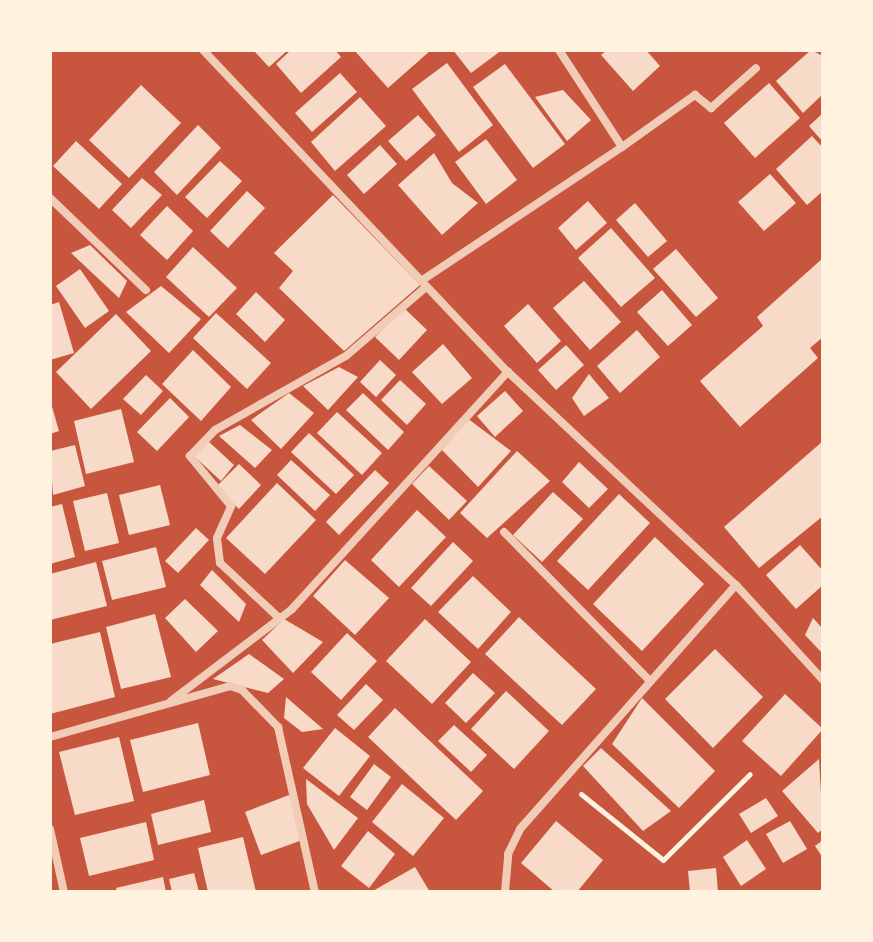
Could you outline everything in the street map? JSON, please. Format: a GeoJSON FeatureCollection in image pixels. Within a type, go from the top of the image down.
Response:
{"type":"FeatureCollection","features":[{"type":"Feature","properties":{"kind":"street"},"geometry":{"type":"LineString","coordinates":[[203,50],[508,372],[736,585],[823,680]]}},
{"type":"Feature","properties":{"kind":"street"},"geometry":{"type":"LineString","coordinates":[[559,50],[622,147]]}},
{"type":"Feature","properties":{"kind":"street"},"geometry":{"type":"LineString","coordinates":[[278,617],[220,563],[217,538],[231,506],[190,456],[215,430],[346,356],[424,284],[695,95],[711,108],[756,68]]}},
{"type":"Feature","properties":{"kind":"street"},"geometry":{"type":"LineString","coordinates":[[50,198],[146,290]]}},
{"type":"Feature","properties":{"kind":"street"},"geometry":{"type":"LineString","coordinates":[[171,701],[278,617],[508,372]]}},
{"type":"Feature","properties":{"kind":"street"},"geometry":{"type":"LineString","coordinates":[[504,532],[650,681]]}},
{"type":"Feature","properties":{"kind":"street"},"geometry":{"type":"LineString","coordinates":[[505,892],[514,838],[562,779],[736,585]]}},
{"type":"Feature","properties":{"kind":"street"},"geometry":{"type":"LineString","coordinates":[[50,737],[230,686],[269,713],[278,727],[315,892]]}},
{"type":"Feature","properties":{"kind":"street"},"geometry":{"type":"LineString","coordinates":[[50,829],[64,892]]}},
{"type":"Feature","properties":{"kind":"path"},"geometry":{"type":"LineString","coordinates":[[562,779],[663,860],[750,774]]}},
{"type":"Feature","properties":{"kind":"building"},"geometry":{"type":"Polygon","coordinates":[[[253,50],[288,50],[269,67],[253,50]]]}},
{"type":"Feature","properties":{"kind":"building"},"geometry":{"type":"Polygon","coordinates":[[[291,50],[335,50],[341,57],[301,93],[276,64],[291,50]]]}},
{"type":"Feature","properties":{"kind":"building"},"geometry":{"type":"Polygon","coordinates":[[[354,50],[431,50],[388,88],[354,50]]]}},
{"type":"Feature","properties":{"kind":"building"},"geometry":{"type":"Polygon","coordinates":[[[453,50],[502,50],[471,73],[453,50]]]}},
{"type":"Feature","properties":{"kind":"building"},"geometry":{"type":"Polygon","coordinates":[[[607,50],[646,50],[660,66],[633,91],[601,55],[607,50]]]}},
{"type":"Feature","properties":{"kind":"building"},"geometry":{"type":"Polygon","coordinates":[[[811,50],[823,56],[823,94],[803,113],[776,81],[811,50]]]}},
{"type":"Feature","properties":{"kind":"building"},"geometry":{"type":"Polygon","coordinates":[[[447,63],[493,125],[459,152],[412,89],[447,63]]]}},
{"type":"Feature","properties":{"kind":"building"},"geometry":{"type":"Polygon","coordinates":[[[505,64],[565,144],[533,168],[473,87],[505,64]]]}},
{"type":"Feature","properties":{"kind":"building"},"geometry":{"type":"Polygon","coordinates":[[[340,73],[357,92],[312,132],[295,113],[340,73]]]}},
{"type":"Feature","properties":{"kind":"building"},"geometry":{"type":"Polygon","coordinates":[[[769,83],[800,118],[755,158],[724,123],[769,83]]]}},
{"type":"Feature","properties":{"kind":"building"},"geometry":{"type":"Polygon","coordinates":[[[141,85],[181,123],[129,178],[89,140],[141,85]]]}},
{"type":"Feature","properties":{"kind":"building"},"geometry":{"type":"Polygon","coordinates":[[[563,90],[591,120],[567,141],[535,97],[563,90]]]}},
{"type":"Feature","properties":{"kind":"building"},"geometry":{"type":"Polygon","coordinates":[[[360,97],[386,126],[335,171],[311,142],[360,97]]]}},
{"type":"Feature","properties":{"kind":"building"},"geometry":{"type":"Polygon","coordinates":[[[823,113],[823,142],[809,126],[823,113]]]}},
{"type":"Feature","properties":{"kind":"building"},"geometry":{"type":"Polygon","coordinates":[[[418,115],[436,135],[406,161],[388,141],[418,115]]]}},
{"type":"Feature","properties":{"kind":"building"},"geometry":{"type":"Polygon","coordinates":[[[198,125],[221,148],[177,195],[154,172],[198,125]]]}},
{"type":"Feature","properties":{"kind":"building"},"geometry":{"type":"Polygon","coordinates":[[[812,136],[823,148],[823,191],[807,205],[776,169],[812,136]]]}},
{"type":"Feature","properties":{"kind":"building"},"geometry":{"type":"Polygon","coordinates":[[[486,139],[517,180],[486,204],[455,162],[486,139]]]}},
{"type":"Feature","properties":{"kind":"building"},"geometry":{"type":"Polygon","coordinates":[[[76,141],[122,184],[99,209],[53,166],[76,141]]]}},
{"type":"Feature","properties":{"kind":"building"},"geometry":{"type":"Polygon","coordinates":[[[380,145],[397,164],[364,194],[347,175],[380,145]]]}},
{"type":"Feature","properties":{"kind":"building"},"geometry":{"type":"Polygon","coordinates":[[[434,153],[452,183],[478,203],[442,235],[398,185],[434,153]]]}},
{"type":"Feature","properties":{"kind":"building"},"geometry":{"type":"Polygon","coordinates":[[[220,161],[242,181],[207,218],[185,197],[220,161]]]}},
{"type":"Feature","properties":{"kind":"building"},"geometry":{"type":"Polygon","coordinates":[[[770,174],[796,203],[764,231],[738,202],[770,174]]]}},
{"type":"Feature","properties":{"kind":"building"},"geometry":{"type":"Polygon","coordinates":[[[142,178],[162,195],[131,228],[112,210],[142,178]]]}},
{"type":"Feature","properties":{"kind":"building"},"geometry":{"type":"Polygon","coordinates":[[[247,191],[265,208],[228,248],[210,231],[247,191]]]}},
{"type":"Feature","properties":{"kind":"building"},"geometry":{"type":"Polygon","coordinates":[[[333,195],[420,285],[344,351],[279,288],[293,271],[274,253],[333,195]]]}},
{"type":"Feature","properties":{"kind":"building"},"geometry":{"type":"Polygon","coordinates":[[[588,201],[607,223],[576,250],[558,228],[588,201]]]}},
{"type":"Feature","properties":{"kind":"building"},"geometry":{"type":"Polygon","coordinates":[[[635,203],[667,241],[648,257],[616,220],[635,203]]]}},
{"type":"Feature","properties":{"kind":"building"},"geometry":{"type":"Polygon","coordinates":[[[167,206],[193,231],[167,260],[140,235],[167,206]]]}},
{"type":"Feature","properties":{"kind":"building"},"geometry":{"type":"Polygon","coordinates":[[[611,228],[655,278],[621,307],[578,258],[611,228]]]}},
{"type":"Feature","properties":{"kind":"building"},"geometry":{"type":"Polygon","coordinates":[[[90,245],[127,281],[119,298],[71,253],[90,245]]]}},
{"type":"Feature","properties":{"kind":"building"},"geometry":{"type":"Polygon","coordinates":[[[193,247],[237,288],[209,317],[166,277],[193,247]]]}},
{"type":"Feature","properties":{"kind":"building"},"geometry":{"type":"Polygon","coordinates":[[[676,249],[718,298],[696,317],[653,269],[676,249]]]}},
{"type":"Feature","properties":{"kind":"building"},"geometry":{"type":"Polygon","coordinates":[[[823,258],[823,337],[810,348],[818,358],[740,427],[700,381],[763,326],[757,317],[823,258]]]}},
{"type":"Feature","properties":{"kind":"building"},"geometry":{"type":"Polygon","coordinates":[[[80,269],[109,311],[85,328],[56,286],[80,269]]]}},
{"type":"Feature","properties":{"kind":"building"},"geometry":{"type":"Polygon","coordinates":[[[584,281],[621,322],[590,350],[553,308],[584,281]]]}},
{"type":"Feature","properties":{"kind":"building"},"geometry":{"type":"Polygon","coordinates":[[[161,286],[201,319],[169,353],[126,312],[161,286]]]}},
{"type":"Feature","properties":{"kind":"building"},"geometry":{"type":"Polygon","coordinates":[[[662,290],[692,325],[668,346],[637,312],[662,290]]]}},
{"type":"Feature","properties":{"kind":"building"},"geometry":{"type":"Polygon","coordinates":[[[256,292],[285,320],[265,342],[236,314],[256,292]]]}},
{"type":"Feature","properties":{"kind":"building"},"geometry":{"type":"Polygon","coordinates":[[[59,302],[74,353],[50,360],[50,305],[59,302]]]}},
{"type":"Feature","properties":{"kind":"building"},"geometry":{"type":"Polygon","coordinates":[[[528,304],[561,341],[537,363],[504,326],[528,304]]]}},
{"type":"Feature","properties":{"kind":"building"},"geometry":{"type":"Polygon","coordinates":[[[403,307],[427,330],[399,360],[375,337],[403,307]]]}},
{"type":"Feature","properties":{"kind":"building"},"geometry":{"type":"Polygon","coordinates":[[[216,313],[271,363],[247,389],[193,338],[216,313]]]}},
{"type":"Feature","properties":{"kind":"building"},"geometry":{"type":"Polygon","coordinates":[[[116,314],[151,351],[91,409],[56,372],[116,314]]]}},
{"type":"Feature","properties":{"kind":"building"},"geometry":{"type":"Polygon","coordinates":[[[637,330],[660,357],[620,393],[597,366],[637,330]]]}},
{"type":"Feature","properties":{"kind":"building"},"geometry":{"type":"Polygon","coordinates":[[[443,344],[472,378],[442,404],[412,372],[443,344]]]}},
{"type":"Feature","properties":{"kind":"building"},"geometry":{"type":"Polygon","coordinates":[[[566,345],[584,365],[556,390],[538,370],[566,345]]]}},
{"type":"Feature","properties":{"kind":"building"},"geometry":{"type":"Polygon","coordinates":[[[193,350],[231,387],[201,421],[162,384],[193,350]]]}},
{"type":"Feature","properties":{"kind":"building"},"geometry":{"type":"Polygon","coordinates":[[[380,360],[396,375],[376,397],[360,382],[380,360]]]}},
{"type":"Feature","properties":{"kind":"building"},"geometry":{"type":"Polygon","coordinates":[[[339,367],[358,377],[328,410],[303,386],[339,367]]]}},
{"type":"Feature","properties":{"kind":"building"},"geometry":{"type":"Polygon","coordinates":[[[589,374],[609,398],[584,416],[572,398],[589,374]]]}},
{"type":"Feature","properties":{"kind":"building"},"geometry":{"type":"Polygon","coordinates":[[[146,375],[163,391],[141,415],[123,399],[146,375]]]}},
{"type":"Feature","properties":{"kind":"building"},"geometry":{"type":"Polygon","coordinates":[[[400,380],[426,404],[407,425],[381,400],[400,380]]]}},
{"type":"Feature","properties":{"kind":"building"},"geometry":{"type":"Polygon","coordinates":[[[505,391],[523,411],[495,437],[477,416],[505,391]]]}},
{"type":"Feature","properties":{"kind":"building"},"geometry":{"type":"Polygon","coordinates":[[[289,393],[314,413],[281,449],[251,420],[289,393]]]}},
{"type":"Feature","properties":{"kind":"building"},"geometry":{"type":"Polygon","coordinates":[[[363,393],[404,432],[388,450],[346,410],[363,393]]]}},
{"type":"Feature","properties":{"kind":"building"},"geometry":{"type":"Polygon","coordinates":[[[170,398],[189,417],[157,451],[137,432],[170,398]]]}},
{"type":"Feature","properties":{"kind":"building"},"geometry":{"type":"Polygon","coordinates":[[[50,400],[59,431],[50,434],[50,400]]]}},
{"type":"Feature","properties":{"kind":"building"},"geometry":{"type":"Polygon","coordinates":[[[121,409],[134,462],[86,474],[74,421],[121,409]]]}},
{"type":"Feature","properties":{"kind":"building"},"geometry":{"type":"Polygon","coordinates":[[[337,412],[382,453],[362,475],[317,433],[337,412]]]}},
{"type":"Feature","properties":{"kind":"building"},"geometry":{"type":"Polygon","coordinates":[[[467,418],[511,451],[478,487],[442,450],[467,418]]]}},
{"type":"Feature","properties":{"kind":"building"},"geometry":{"type":"Polygon","coordinates":[[[240,425],[272,450],[255,468],[219,436],[240,425]]]}},
{"type":"Feature","properties":{"kind":"building"},"geometry":{"type":"Polygon","coordinates":[[[309,433],[354,475],[336,494],[291,452],[309,433]]]}},
{"type":"Feature","properties":{"kind":"building"},"geometry":{"type":"Polygon","coordinates":[[[207,440],[234,465],[221,481],[193,455],[207,440]]]}},
{"type":"Feature","properties":{"kind":"building"},"geometry":{"type":"Polygon","coordinates":[[[823,441],[823,516],[759,568],[724,527],[823,441]]]}},
{"type":"Feature","properties":{"kind":"building"},"geometry":{"type":"Polygon","coordinates":[[[75,445],[85,486],[53,495],[50,451],[75,445]]]}},
{"type":"Feature","properties":{"kind":"building"},"geometry":{"type":"Polygon","coordinates":[[[517,451],[550,481],[487,538],[460,513],[517,451]]]}},
{"type":"Feature","properties":{"kind":"building"},"geometry":{"type":"Polygon","coordinates":[[[291,460],[330,495],[315,511],[277,475],[291,460]]]}},
{"type":"Feature","properties":{"kind":"building"},"geometry":{"type":"Polygon","coordinates":[[[579,462],[608,489],[589,508],[562,482],[579,462]]]}},
{"type":"Feature","properties":{"kind":"building"},"geometry":{"type":"Polygon","coordinates":[[[239,464],[261,485],[239,509],[216,487],[239,464]]]}},
{"type":"Feature","properties":{"kind":"building"},"geometry":{"type":"Polygon","coordinates":[[[429,466],[467,501],[449,520],[412,484],[429,466]]]}},
{"type":"Feature","properties":{"kind":"building"},"geometry":{"type":"Polygon","coordinates":[[[375,470],[389,483],[339,535],[326,522],[375,470]]]}},
{"type":"Feature","properties":{"kind":"building"},"geometry":{"type":"Polygon","coordinates":[[[277,483],[316,520],[265,574],[226,538],[277,483]]]}},
{"type":"Feature","properties":{"kind":"building"},"geometry":{"type":"Polygon","coordinates":[[[160,485],[170,525],[129,535],[119,495],[160,485]]]}},
{"type":"Feature","properties":{"kind":"building"},"geometry":{"type":"Polygon","coordinates":[[[553,492],[583,519],[542,562],[513,535],[553,492]]]}},
{"type":"Feature","properties":{"kind":"building"},"geometry":{"type":"Polygon","coordinates":[[[107,493],[119,543],[85,551],[73,501],[107,493]]]}},
{"type":"Feature","properties":{"kind":"building"},"geometry":{"type":"Polygon","coordinates":[[[619,494],[650,523],[588,590],[557,561],[619,494]]]}},
{"type":"Feature","properties":{"kind":"building"},"geometry":{"type":"Polygon","coordinates":[[[62,504],[75,557],[50,564],[50,507],[62,504]]]}},
{"type":"Feature","properties":{"kind":"building"},"geometry":{"type":"Polygon","coordinates":[[[417,510],[446,537],[399,587],[371,560],[417,510]]]}},
{"type":"Feature","properties":{"kind":"building"},"geometry":{"type":"Polygon","coordinates":[[[196,528],[209,540],[178,573],[165,561],[196,528]]]}},
{"type":"Feature","properties":{"kind":"building"},"geometry":{"type":"Polygon","coordinates":[[[655,537],[704,584],[642,651],[593,604],[655,537]]]}},
{"type":"Feature","properties":{"kind":"building"},"geometry":{"type":"Polygon","coordinates":[[[453,542],[473,561],[431,606],[411,588],[453,542]]]}},
{"type":"Feature","properties":{"kind":"building"},"geometry":{"type":"Polygon","coordinates":[[[800,545],[823,571],[823,585],[796,609],[766,575],[800,545]]]}},
{"type":"Feature","properties":{"kind":"building"},"geometry":{"type":"Polygon","coordinates":[[[156,547],[166,587],[112,600],[102,561],[156,547]]]}},
{"type":"Feature","properties":{"kind":"building"},"geometry":{"type":"Polygon","coordinates":[[[345,560],[389,598],[355,635],[313,596],[345,560]]]}},
{"type":"Feature","properties":{"kind":"building"},"geometry":{"type":"Polygon","coordinates":[[[96,562],[107,606],[50,620],[50,574],[96,562]]]}},
{"type":"Feature","properties":{"kind":"building"},"geometry":{"type":"Polygon","coordinates":[[[212,570],[246,604],[239,622],[200,585],[212,570]]]}},
{"type":"Feature","properties":{"kind":"building"},"geometry":{"type":"Polygon","coordinates":[[[473,576],[511,612],[478,649],[438,612],[473,576]]]}},
{"type":"Feature","properties":{"kind":"building"},"geometry":{"type":"Polygon","coordinates":[[[185,599],[218,631],[196,652],[165,618],[185,599]]]}},
{"type":"Feature","properties":{"kind":"building"},"geometry":{"type":"Polygon","coordinates":[[[155,614],[171,677],[121,689],[106,627],[155,614]]]}},
{"type":"Feature","properties":{"kind":"building"},"geometry":{"type":"Polygon","coordinates":[[[519,617],[596,689],[562,725],[485,654],[519,617]]]}},
{"type":"Feature","properties":{"kind":"building"},"geometry":{"type":"Polygon","coordinates":[[[813,618],[823,629],[823,654],[805,635],[813,618]]]}},
{"type":"Feature","properties":{"kind":"building"},"geometry":{"type":"Polygon","coordinates":[[[284,619],[323,642],[293,673],[262,640],[284,619]]]}},
{"type":"Feature","properties":{"kind":"building"},"geometry":{"type":"Polygon","coordinates":[[[425,619],[471,662],[432,704],[386,661],[425,619]]]}},
{"type":"Feature","properties":{"kind":"building"},"geometry":{"type":"Polygon","coordinates":[[[100,632],[115,697],[50,714],[50,644],[100,632]]]}},
{"type":"Feature","properties":{"kind":"building"},"geometry":{"type":"Polygon","coordinates":[[[347,633],[377,661],[341,700],[311,672],[347,633]]]}},
{"type":"Feature","properties":{"kind":"building"},"geometry":{"type":"Polygon","coordinates":[[[715,649],[763,697],[713,748],[665,699],[715,649]]]}},
{"type":"Feature","properties":{"kind":"building"},"geometry":{"type":"Polygon","coordinates":[[[249,654],[284,679],[268,693],[213,679],[249,654]]]}},
{"type":"Feature","properties":{"kind":"building"},"geometry":{"type":"Polygon","coordinates":[[[473,673],[495,693],[466,723],[445,703],[473,673]]]}},
{"type":"Feature","properties":{"kind":"building"},"geometry":{"type":"Polygon","coordinates":[[[366,684],[383,700],[354,730],[337,715],[366,684]]]}},
{"type":"Feature","properties":{"kind":"building"},"geometry":{"type":"Polygon","coordinates":[[[506,691],[549,731],[514,769],[471,729],[506,691]]]}},
{"type":"Feature","properties":{"kind":"building"},"geometry":{"type":"Polygon","coordinates":[[[785,694],[823,729],[781,776],[742,741],[785,694]]]}},
{"type":"Feature","properties":{"kind":"building"},"geometry":{"type":"Polygon","coordinates":[[[286,697],[323,729],[302,732],[284,718],[286,697]]]}},
{"type":"Feature","properties":{"kind":"building"},"geometry":{"type":"Polygon","coordinates":[[[642,698],[715,771],[679,808],[612,744],[642,698]]]}},
{"type":"Feature","properties":{"kind":"building"},"geometry":{"type":"Polygon","coordinates":[[[395,708],[483,791],[456,820],[368,737],[395,708]]]}},
{"type":"Feature","properties":{"kind":"building"},"geometry":{"type":"Polygon","coordinates":[[[198,723],[210,775],[143,792],[130,740],[198,723]]]}},
{"type":"Feature","properties":{"kind":"building"},"geometry":{"type":"Polygon","coordinates":[[[454,725],[487,755],[471,772],[438,741],[454,725]]]}},
{"type":"Feature","properties":{"kind":"building"},"geometry":{"type":"Polygon","coordinates":[[[335,728],[370,756],[339,796],[303,768],[335,728]]]}},
{"type":"Feature","properties":{"kind":"building"},"geometry":{"type":"Polygon","coordinates":[[[119,737],[134,801],[75,815],[59,752],[119,737]]]}},
{"type":"Feature","properties":{"kind":"building"},"geometry":{"type":"Polygon","coordinates":[[[601,748],[671,811],[643,831],[583,766],[601,748]]]}},
{"type":"Feature","properties":{"kind":"building"},"geometry":{"type":"Polygon","coordinates":[[[819,759],[823,829],[818,833],[782,791],[819,759]]]}},
{"type":"Feature","properties":{"kind":"building"},"geometry":{"type":"Polygon","coordinates":[[[374,764],[391,777],[367,810],[350,797],[374,764]]]}},
{"type":"Feature","properties":{"kind":"building"},"geometry":{"type":"Polygon","coordinates":[[[306,779],[358,818],[334,850],[307,804],[306,779]]]}},
{"type":"Feature","properties":{"kind":"building"},"geometry":{"type":"Polygon","coordinates":[[[402,784],[444,818],[413,856],[372,822],[402,784]]]}},
{"type":"Feature","properties":{"kind":"building"},"geometry":{"type":"Polygon","coordinates":[[[289,795],[305,839],[261,855],[245,812],[289,795]]]}},
{"type":"Feature","properties":{"kind":"building"},"geometry":{"type":"Polygon","coordinates":[[[766,798],[778,816],[751,833],[739,814],[766,798]]]}},
{"type":"Feature","properties":{"kind":"building"},"geometry":{"type":"Polygon","coordinates":[[[204,800],[211,832],[158,845],[151,814],[204,800]]]}},
{"type":"Feature","properties":{"kind":"building"},"geometry":{"type":"Polygon","coordinates":[[[556,821],[603,860],[577,892],[555,892],[521,863],[556,821]]]}},
{"type":"Feature","properties":{"kind":"building"},"geometry":{"type":"Polygon","coordinates":[[[790,821],[807,849],[783,863],[766,834],[790,821]]]}},
{"type":"Feature","properties":{"kind":"building"},"geometry":{"type":"Polygon","coordinates":[[[146,822],[154,860],[89,876],[80,838],[146,822]]]}},
{"type":"Feature","properties":{"kind":"building"},"geometry":{"type":"Polygon","coordinates":[[[368,831],[395,854],[369,888],[341,866],[368,831]]]}},
{"type":"Feature","properties":{"kind":"building"},"geometry":{"type":"Polygon","coordinates":[[[243,837],[256,892],[208,892],[198,848],[243,837]]]}},
{"type":"Feature","properties":{"kind":"building"},"geometry":{"type":"Polygon","coordinates":[[[747,840],[766,869],[741,886],[723,857],[747,840]]]}},
{"type":"Feature","properties":{"kind":"building"},"geometry":{"type":"Polygon","coordinates":[[[823,840],[823,858],[815,846],[823,840]]]}},
{"type":"Feature","properties":{"kind":"building"},"geometry":{"type":"Polygon","coordinates":[[[415,867],[430,892],[371,892],[415,867]]]}},
{"type":"Feature","properties":{"kind":"building"},"geometry":{"type":"Polygon","coordinates":[[[716,868],[718,892],[690,892],[688,871],[716,868]]]}},
{"type":"Feature","properties":{"kind":"building"},"geometry":{"type":"Polygon","coordinates":[[[194,873],[199,892],[172,892],[169,879],[194,873]]]}},
{"type":"Feature","properties":{"kind":"building"},"geometry":{"type":"Polygon","coordinates":[[[163,877],[166,892],[117,892],[116,888],[163,877]]]}}]}
